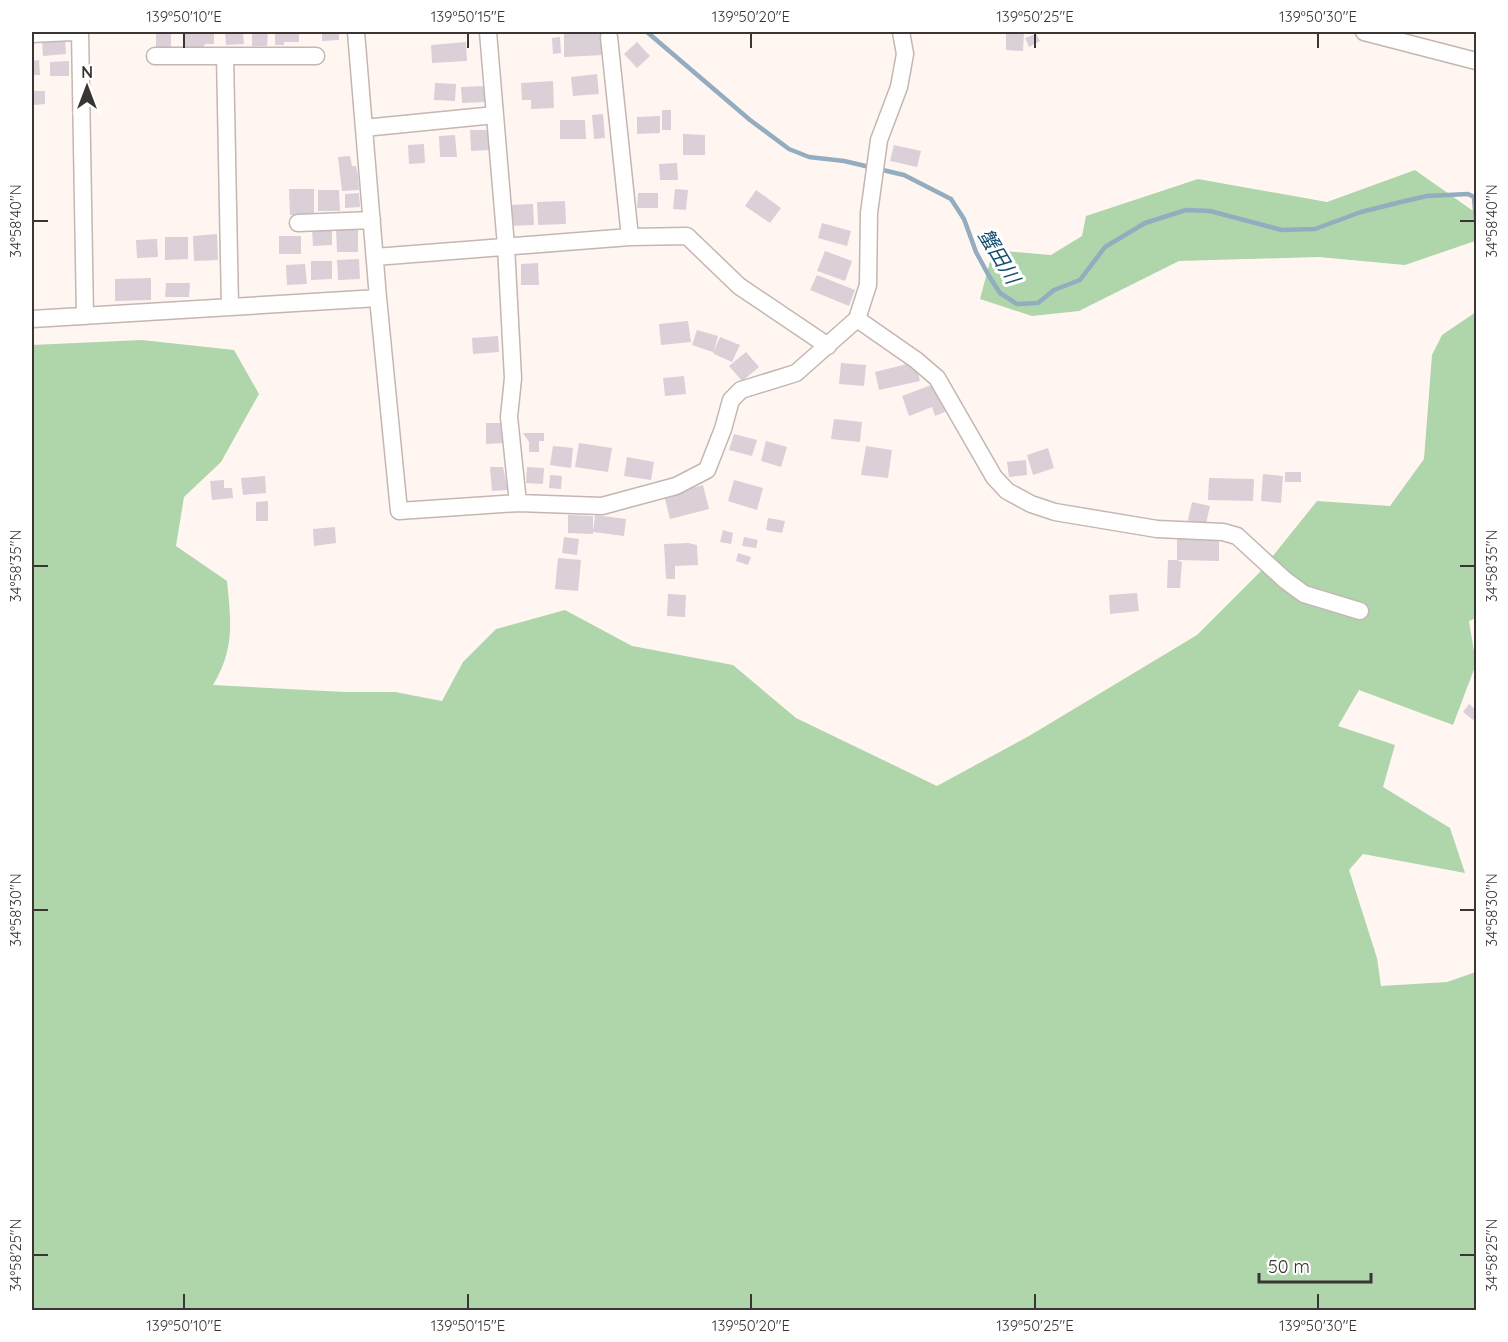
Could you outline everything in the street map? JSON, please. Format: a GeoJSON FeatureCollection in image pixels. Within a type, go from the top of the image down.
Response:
{"type":"FeatureCollection","features":[{"type":"Feature","properties":{"kind":"street"},"geometry":{"type":"LineString","coordinates":[[32,34],[72,32]]}},
{"type":"Feature","properties":{"kind":"street"},"geometry":{"type":"LineString","coordinates":[[80,32],[85,316]]}},
{"type":"Feature","properties":{"kind":"street"},"geometry":{"type":"LineString","coordinates":[[356,32],[378,298],[399,511],[518,503],[602,506],[676,486],[707,470],[723,429],[731,400],[741,390],[796,373],[857,320],[868,285],[869,213],[879,140],[899,87],[904,54],[901,32]]}},
{"type":"Feature","properties":{"kind":"street"},"geometry":{"type":"LineString","coordinates":[[488,32],[506,246],[513,378],[509,417],[518,503]]}},
{"type":"Feature","properties":{"kind":"street"},"geometry":{"type":"LineString","coordinates":[[1364,32],[1476,61]]}},
{"type":"Feature","properties":{"kind":"street"},"geometry":{"type":"LineString","coordinates":[[609,37],[630,237]]}},
{"type":"Feature","properties":{"kind":"street"},"geometry":{"type":"LineString","coordinates":[[155,56],[316,56]]}},
{"type":"Feature","properties":{"kind":"street"},"geometry":{"type":"LineString","coordinates":[[225,56],[230,307]]}},
{"type":"Feature","properties":{"kind":"street"},"geometry":{"type":"LineString","coordinates":[[364,128],[495,115]]}},
{"type":"Feature","properties":{"kind":"street"},"geometry":{"type":"LineString","coordinates":[[298,224],[372,220]]}},
{"type":"Feature","properties":{"kind":"street"},"geometry":{"type":"LineString","coordinates":[[375,257],[630,237],[687,236],[739,286],[828,346]]}},
{"type":"Feature","properties":{"kind":"street"},"geometry":{"type":"LineString","coordinates":[[32,319],[378,298]]}},
{"type":"Feature","properties":{"kind":"street"},"geometry":{"type":"LineString","coordinates":[[857,320],[916,360],[937,378],[994,477],[1007,491],[1031,504],[1055,512],[1157,529],[1222,532],[1237,536],[1285,580],[1304,594],[1360,611]]}},
{"type":"Feature","properties":{"kind":"green space"},"geometry":{"type":"Polygon","coordinates":[[[1415,170],[1476,213],[1475,241],[1405,265],[1319,257],[1179,261],[1079,311],[1032,316],[980,299],[993,250],[1051,255],[1082,236],[1086,216],[1198,179],[1327,202],[1415,170]]]}},
{"type":"Feature","properties":{"kind":"green space"},"geometry":{"type":"Polygon","coordinates":[[[1476,312],[1476,618],[1469,621],[1476,664],[1453,725],[1359,690],[1338,726],[1395,745],[1383,787],[1450,828],[1465,873],[1363,854],[1349,870],[1377,958],[1381,986],[1447,982],[1476,972],[1476,1310],[32,1310],[32,345],[142,340],[234,350],[259,394],[221,462],[184,497],[176,546],[227,581],[230,634],[225,659],[213,685],[345,692],[395,692],[442,701],[463,662],[496,629],[565,610],[632,646],[733,665],[796,718],[937,786],[1029,736],[1197,635],[1260,572],[1317,501],[1390,506],[1424,459],[1432,355],[1442,335],[1476,312]]]}},
{"type":"Feature","properties":{"kind":"building"},"geometry":{"type":"Polygon","coordinates":[[[156,32],[214,32],[214,44],[205,44],[203,49],[184,49],[184,34],[171,34],[171,48],[156,49],[156,32]]]}},
{"type":"Feature","properties":{"kind":"building"},"geometry":{"type":"Polygon","coordinates":[[[225,32],[243,32],[244,44],[226,45],[225,32]]]}},
{"type":"Feature","properties":{"kind":"building"},"geometry":{"type":"Polygon","coordinates":[[[252,32],[268,32],[267,46],[252,46],[252,32]]]}},
{"type":"Feature","properties":{"kind":"building"},"geometry":{"type":"Polygon","coordinates":[[[275,32],[299,32],[299,42],[284,42],[284,45],[275,45],[275,32]]]}},
{"type":"Feature","properties":{"kind":"building"},"geometry":{"type":"Polygon","coordinates":[[[322,32],[339,32],[339,40],[322,41],[322,32]]]}},
{"type":"Feature","properties":{"kind":"building"},"geometry":{"type":"Polygon","coordinates":[[[1006,32],[1024,32],[1023,51],[1006,50],[1006,32]]]}},
{"type":"Feature","properties":{"kind":"building"},"geometry":{"type":"Polygon","coordinates":[[[603,33],[604,55],[564,57],[564,34],[603,33]]]}},
{"type":"Feature","properties":{"kind":"building"},"geometry":{"type":"Polygon","coordinates":[[[1036,34],[1040,41],[1029,47],[1025,38],[1036,34]]]}},
{"type":"Feature","properties":{"kind":"building"},"geometry":{"type":"Polygon","coordinates":[[[560,37],[561,53],[553,54],[552,38],[560,37]]]}},
{"type":"Feature","properties":{"kind":"building"},"geometry":{"type":"Polygon","coordinates":[[[65,38],[66,54],[43,56],[42,40],[65,38]]]}},
{"type":"Feature","properties":{"kind":"building"},"geometry":{"type":"Polygon","coordinates":[[[466,42],[467,61],[432,63],[431,45],[466,42]]]}},
{"type":"Feature","properties":{"kind":"building"},"geometry":{"type":"Polygon","coordinates":[[[637,42],[650,56],[637,68],[624,54],[637,42]]]}},
{"type":"Feature","properties":{"kind":"building"},"geometry":{"type":"Polygon","coordinates":[[[39,60],[40,75],[32,75],[32,61],[39,60]]]}},
{"type":"Feature","properties":{"kind":"building"},"geometry":{"type":"Polygon","coordinates":[[[69,61],[69,76],[50,76],[50,62],[69,61]]]}},
{"type":"Feature","properties":{"kind":"building"},"geometry":{"type":"Polygon","coordinates":[[[597,74],[599,94],[573,96],[571,77],[597,74]]]}},
{"type":"Feature","properties":{"kind":"building"},"geometry":{"type":"Polygon","coordinates":[[[553,81],[554,108],[531,109],[531,100],[522,100],[521,83],[553,81]]]}},
{"type":"Feature","properties":{"kind":"building"},"geometry":{"type":"Polygon","coordinates":[[[435,83],[456,84],[455,101],[434,100],[435,83]]]}},
{"type":"Feature","properties":{"kind":"building"},"geometry":{"type":"Polygon","coordinates":[[[485,86],[486,102],[462,103],[461,87],[485,86]]]}},
{"type":"Feature","properties":{"kind":"building"},"geometry":{"type":"Polygon","coordinates":[[[33,91],[45,91],[45,104],[34,105],[33,91]]]}},
{"type":"Feature","properties":{"kind":"building"},"geometry":{"type":"Polygon","coordinates":[[[662,110],[671,110],[671,130],[662,130],[662,110]]]}},
{"type":"Feature","properties":{"kind":"building"},"geometry":{"type":"Polygon","coordinates":[[[603,114],[605,138],[594,139],[592,115],[603,114]]]}},
{"type":"Feature","properties":{"kind":"building"},"geometry":{"type":"Polygon","coordinates":[[[660,116],[660,133],[637,134],[637,117],[660,116]]]}},
{"type":"Feature","properties":{"kind":"building"},"geometry":{"type":"Polygon","coordinates":[[[560,120],[585,120],[586,139],[560,139],[560,120]]]}},
{"type":"Feature","properties":{"kind":"building"},"geometry":{"type":"Polygon","coordinates":[[[470,130],[488,130],[489,150],[471,151],[470,130]]]}},
{"type":"Feature","properties":{"kind":"building"},"geometry":{"type":"Polygon","coordinates":[[[683,134],[705,135],[705,155],[683,155],[683,134]]]}},
{"type":"Feature","properties":{"kind":"building"},"geometry":{"type":"Polygon","coordinates":[[[455,135],[457,157],[440,157],[439,136],[455,135]]]}},
{"type":"Feature","properties":{"kind":"building"},"geometry":{"type":"Polygon","coordinates":[[[424,144],[425,163],[409,164],[408,145],[424,144]]]}},
{"type":"Feature","properties":{"kind":"building"},"geometry":{"type":"Polygon","coordinates":[[[894,145],[921,151],[917,167],[890,161],[894,145]]]}},
{"type":"Feature","properties":{"kind":"building"},"geometry":{"type":"Polygon","coordinates":[[[350,156],[352,166],[356,166],[359,190],[342,191],[338,157],[350,156]]]}},
{"type":"Feature","properties":{"kind":"building"},"geometry":{"type":"Polygon","coordinates":[[[677,163],[678,180],[660,180],[659,164],[677,163]]]}},
{"type":"Feature","properties":{"kind":"building"},"geometry":{"type":"Polygon","coordinates":[[[289,189],[314,189],[314,215],[290,215],[289,189]]]}},
{"type":"Feature","properties":{"kind":"building"},"geometry":{"type":"Polygon","coordinates":[[[675,189],[688,190],[686,210],[673,209],[675,189]]]}},
{"type":"Feature","properties":{"kind":"building"},"geometry":{"type":"Polygon","coordinates":[[[318,190],[339,190],[340,211],[318,211],[318,190]]]}},
{"type":"Feature","properties":{"kind":"building"},"geometry":{"type":"Polygon","coordinates":[[[756,190],[781,208],[770,223],[745,206],[756,190]]]}},
{"type":"Feature","properties":{"kind":"building"},"geometry":{"type":"Polygon","coordinates":[[[359,193],[360,207],[345,208],[345,194],[359,193]]]}},
{"type":"Feature","properties":{"kind":"building"},"geometry":{"type":"Polygon","coordinates":[[[638,193],[658,193],[658,208],[637,208],[638,193]]]}},
{"type":"Feature","properties":{"kind":"building"},"geometry":{"type":"Polygon","coordinates":[[[565,201],[566,224],[538,225],[537,202],[565,201]]]}},
{"type":"Feature","properties":{"kind":"building"},"geometry":{"type":"Polygon","coordinates":[[[533,204],[534,225],[510,226],[510,205],[533,204]]]}},
{"type":"Feature","properties":{"kind":"building"},"geometry":{"type":"Polygon","coordinates":[[[822,223],[851,231],[847,246],[818,238],[822,223]]]}},
{"type":"Feature","properties":{"kind":"building"},"geometry":{"type":"Polygon","coordinates":[[[336,228],[358,228],[358,252],[337,252],[336,228]]]}},
{"type":"Feature","properties":{"kind":"building"},"geometry":{"type":"Polygon","coordinates":[[[312,229],[332,229],[332,245],[313,246],[312,229]]]}},
{"type":"Feature","properties":{"kind":"building"},"geometry":{"type":"Polygon","coordinates":[[[217,234],[218,260],[194,261],[193,236],[217,234]]]}},
{"type":"Feature","properties":{"kind":"building"},"geometry":{"type":"Polygon","coordinates":[[[279,236],[301,236],[301,254],[279,254],[279,236]]]}},
{"type":"Feature","properties":{"kind":"building"},"geometry":{"type":"Polygon","coordinates":[[[165,237],[188,237],[188,259],[165,260],[165,237]]]}},
{"type":"Feature","properties":{"kind":"building"},"geometry":{"type":"Polygon","coordinates":[[[157,239],[158,257],[137,258],[136,240],[157,239]]]}},
{"type":"Feature","properties":{"kind":"building"},"geometry":{"type":"Polygon","coordinates":[[[825,251],[852,261],[845,281],[817,271],[825,251]]]}},
{"type":"Feature","properties":{"kind":"building"},"geometry":{"type":"Polygon","coordinates":[[[359,259],[360,279],[338,280],[337,260],[359,259]]]}},
{"type":"Feature","properties":{"kind":"building"},"geometry":{"type":"Polygon","coordinates":[[[311,261],[332,261],[332,279],[311,280],[311,261]]]}},
{"type":"Feature","properties":{"kind":"building"},"geometry":{"type":"Polygon","coordinates":[[[538,263],[539,285],[521,285],[521,264],[538,263]]]}},
{"type":"Feature","properties":{"kind":"building"},"geometry":{"type":"Polygon","coordinates":[[[305,264],[307,284],[287,285],[286,265],[305,264]]]}},
{"type":"Feature","properties":{"kind":"building"},"geometry":{"type":"Polygon","coordinates":[[[817,275],[855,290],[849,306],[810,290],[817,275]]]}},
{"type":"Feature","properties":{"kind":"building"},"geometry":{"type":"Polygon","coordinates":[[[151,278],[151,300],[115,301],[115,279],[151,278]]]}},
{"type":"Feature","properties":{"kind":"building"},"geometry":{"type":"Polygon","coordinates":[[[166,283],[190,283],[189,297],[165,297],[166,283]]]}},
{"type":"Feature","properties":{"kind":"building"},"geometry":{"type":"Polygon","coordinates":[[[688,321],[691,342],[661,345],[659,324],[688,321]]]}},
{"type":"Feature","properties":{"kind":"building"},"geometry":{"type":"Polygon","coordinates":[[[697,330],[718,336],[714,351],[720,337],[740,345],[732,362],[692,345],[697,330]]]}},
{"type":"Feature","properties":{"kind":"building"},"geometry":{"type":"Polygon","coordinates":[[[498,336],[499,352],[473,354],[472,338],[498,336]]]}},
{"type":"Feature","properties":{"kind":"building"},"geometry":{"type":"Polygon","coordinates":[[[746,352],[759,367],[742,381],[729,366],[746,352]]]}},
{"type":"Feature","properties":{"kind":"building"},"geometry":{"type":"Polygon","coordinates":[[[915,362],[920,381],[879,390],[875,372],[915,362]]]}},
{"type":"Feature","properties":{"kind":"building"},"geometry":{"type":"Polygon","coordinates":[[[841,363],[866,365],[864,386],[839,384],[841,363]]]}},
{"type":"Feature","properties":{"kind":"building"},"geometry":{"type":"Polygon","coordinates":[[[684,376],[686,394],[665,396],[663,378],[684,376]]]}},
{"type":"Feature","properties":{"kind":"building"},"geometry":{"type":"Polygon","coordinates":[[[934,384],[945,412],[935,416],[932,407],[909,416],[902,396],[934,384]]]}},
{"type":"Feature","properties":{"kind":"building"},"geometry":{"type":"Polygon","coordinates":[[[834,419],[862,422],[860,442],[831,439],[834,419]]]}},
{"type":"Feature","properties":{"kind":"building"},"geometry":{"type":"Polygon","coordinates":[[[486,423],[504,423],[504,443],[486,444],[486,423]]]}},
{"type":"Feature","properties":{"kind":"building"},"geometry":{"type":"Polygon","coordinates":[[[523,433],[544,433],[544,441],[539,441],[539,452],[529,452],[529,442],[523,433]]]}},
{"type":"Feature","properties":{"kind":"building"},"geometry":{"type":"Polygon","coordinates":[[[734,434],[757,440],[752,456],[729,450],[734,434]]]}},
{"type":"Feature","properties":{"kind":"building"},"geometry":{"type":"Polygon","coordinates":[[[766,441],[787,447],[781,467],[761,461],[766,441]]]}},
{"type":"Feature","properties":{"kind":"building"},"geometry":{"type":"Polygon","coordinates":[[[579,443],[612,448],[608,472],[575,467],[579,443]]]}},
{"type":"Feature","properties":{"kind":"building"},"geometry":{"type":"Polygon","coordinates":[[[553,446],[573,448],[571,468],[550,465],[553,446]]]}},
{"type":"Feature","properties":{"kind":"building"},"geometry":{"type":"Polygon","coordinates":[[[866,446],[892,450],[888,478],[861,475],[866,446]]]}},
{"type":"Feature","properties":{"kind":"building"},"geometry":{"type":"Polygon","coordinates":[[[1048,448],[1054,468],[1033,475],[1027,455],[1048,448]]]}},
{"type":"Feature","properties":{"kind":"building"},"geometry":{"type":"Polygon","coordinates":[[[627,457],[654,462],[651,480],[624,476],[627,457]]]}},
{"type":"Feature","properties":{"kind":"building"},"geometry":{"type":"Polygon","coordinates":[[[1026,460],[1027,475],[1009,477],[1007,462],[1026,460]]]}},
{"type":"Feature","properties":{"kind":"building"},"geometry":{"type":"Polygon","coordinates":[[[490,467],[503,467],[508,490],[492,491],[490,467]]]}},
{"type":"Feature","properties":{"kind":"building"},"geometry":{"type":"Polygon","coordinates":[[[527,467],[544,468],[543,484],[526,483],[527,467]]]}},
{"type":"Feature","properties":{"kind":"building"},"geometry":{"type":"Polygon","coordinates":[[[1285,472],[1301,472],[1301,482],[1285,482],[1285,472]]]}},
{"type":"Feature","properties":{"kind":"building"},"geometry":{"type":"Polygon","coordinates":[[[1263,474],[1283,476],[1281,503],[1261,501],[1263,474]]]}},
{"type":"Feature","properties":{"kind":"building"},"geometry":{"type":"Polygon","coordinates":[[[550,475],[562,476],[561,489],[549,488],[550,475]]]}},
{"type":"Feature","properties":{"kind":"building"},"geometry":{"type":"Polygon","coordinates":[[[265,476],[266,493],[243,495],[241,478],[265,476]]]}},
{"type":"Feature","properties":{"kind":"building"},"geometry":{"type":"Polygon","coordinates":[[[1209,478],[1254,479],[1253,501],[1208,500],[1209,478]]]}},
{"type":"Feature","properties":{"kind":"building"},"geometry":{"type":"Polygon","coordinates":[[[224,480],[224,488],[232,488],[233,498],[212,500],[210,481],[224,480]]]}},
{"type":"Feature","properties":{"kind":"building"},"geometry":{"type":"Polygon","coordinates":[[[734,480],[763,488],[757,510],[728,501],[734,480]]]}},
{"type":"Feature","properties":{"kind":"building"},"geometry":{"type":"Polygon","coordinates":[[[703,485],[709,509],[670,519],[664,495],[703,485]]]}},
{"type":"Feature","properties":{"kind":"building"},"geometry":{"type":"Polygon","coordinates":[[[268,501],[268,521],[256,521],[256,502],[268,501]]]}},
{"type":"Feature","properties":{"kind":"building"},"geometry":{"type":"Polygon","coordinates":[[[1192,502],[1210,506],[1205,528],[1187,524],[1192,502]]]}},
{"type":"Feature","properties":{"kind":"building"},"geometry":{"type":"Polygon","coordinates":[[[568,515],[593,516],[593,534],[568,533],[568,515]]]}},
{"type":"Feature","properties":{"kind":"building"},"geometry":{"type":"Polygon","coordinates":[[[595,515],[626,519],[624,536],[593,532],[595,515]]]}},
{"type":"Feature","properties":{"kind":"building"},"geometry":{"type":"Polygon","coordinates":[[[768,518],[785,521],[782,533],[766,530],[768,518]]]}},
{"type":"Feature","properties":{"kind":"building"},"geometry":{"type":"Polygon","coordinates":[[[335,527],[336,543],[314,546],[313,529],[335,527]]]}},
{"type":"Feature","properties":{"kind":"building"},"geometry":{"type":"Polygon","coordinates":[[[723,530],[733,533],[731,544],[720,542],[723,530]]]}},
{"type":"Feature","properties":{"kind":"building"},"geometry":{"type":"Polygon","coordinates":[[[564,537],[579,539],[577,555],[562,553],[564,537]]]}},
{"type":"Feature","properties":{"kind":"building"},"geometry":{"type":"Polygon","coordinates":[[[744,537],[758,540],[756,548],[742,546],[744,537]]]}},
{"type":"Feature","properties":{"kind":"building"},"geometry":{"type":"Polygon","coordinates":[[[1177,538],[1219,538],[1219,561],[1177,560],[1177,538]]]}},
{"type":"Feature","properties":{"kind":"building"},"geometry":{"type":"Polygon","coordinates":[[[664,544],[697,545],[698,565],[675,566],[675,579],[666,579],[664,544]]]}},
{"type":"Feature","properties":{"kind":"building"},"geometry":{"type":"Polygon","coordinates":[[[738,553],[751,557],[748,565],[736,561],[738,553]]]}},
{"type":"Feature","properties":{"kind":"building"},"geometry":{"type":"Polygon","coordinates":[[[558,558],[581,560],[578,591],[555,589],[558,558]]]}},
{"type":"Feature","properties":{"kind":"building"},"geometry":{"type":"Polygon","coordinates":[[[1168,560],[1182,562],[1180,588],[1167,588],[1168,560]]]}},
{"type":"Feature","properties":{"kind":"building"},"geometry":{"type":"Polygon","coordinates":[[[1137,593],[1139,611],[1110,614],[1109,595],[1137,593]]]}},
{"type":"Feature","properties":{"kind":"building"},"geometry":{"type":"Polygon","coordinates":[[[668,594],[686,595],[685,617],[667,616],[668,594]]]}},
{"type":"Feature","properties":{"kind":"building"},"geometry":{"type":"Polygon","coordinates":[[[1469,704],[1476,710],[1473,720],[1463,712],[1469,704]]]}},
{"type":"Feature","properties":{"kind":"waterway","name":"蟹田川"},"geometry":{"type":"LineString","coordinates":[[647,32],[750,120],[789,149],[809,157],[844,161],[904,175],[951,199],[964,219],[976,252],[989,276],[1000,293],[1017,304],[1038,303],[1054,290],[1080,280],[1105,247],[1145,223],[1186,210],[1210,211],[1282,230],[1315,229],[1361,212],[1405,201],[1427,196],[1468,194],[1474,197],[1476,222]]}}]}
